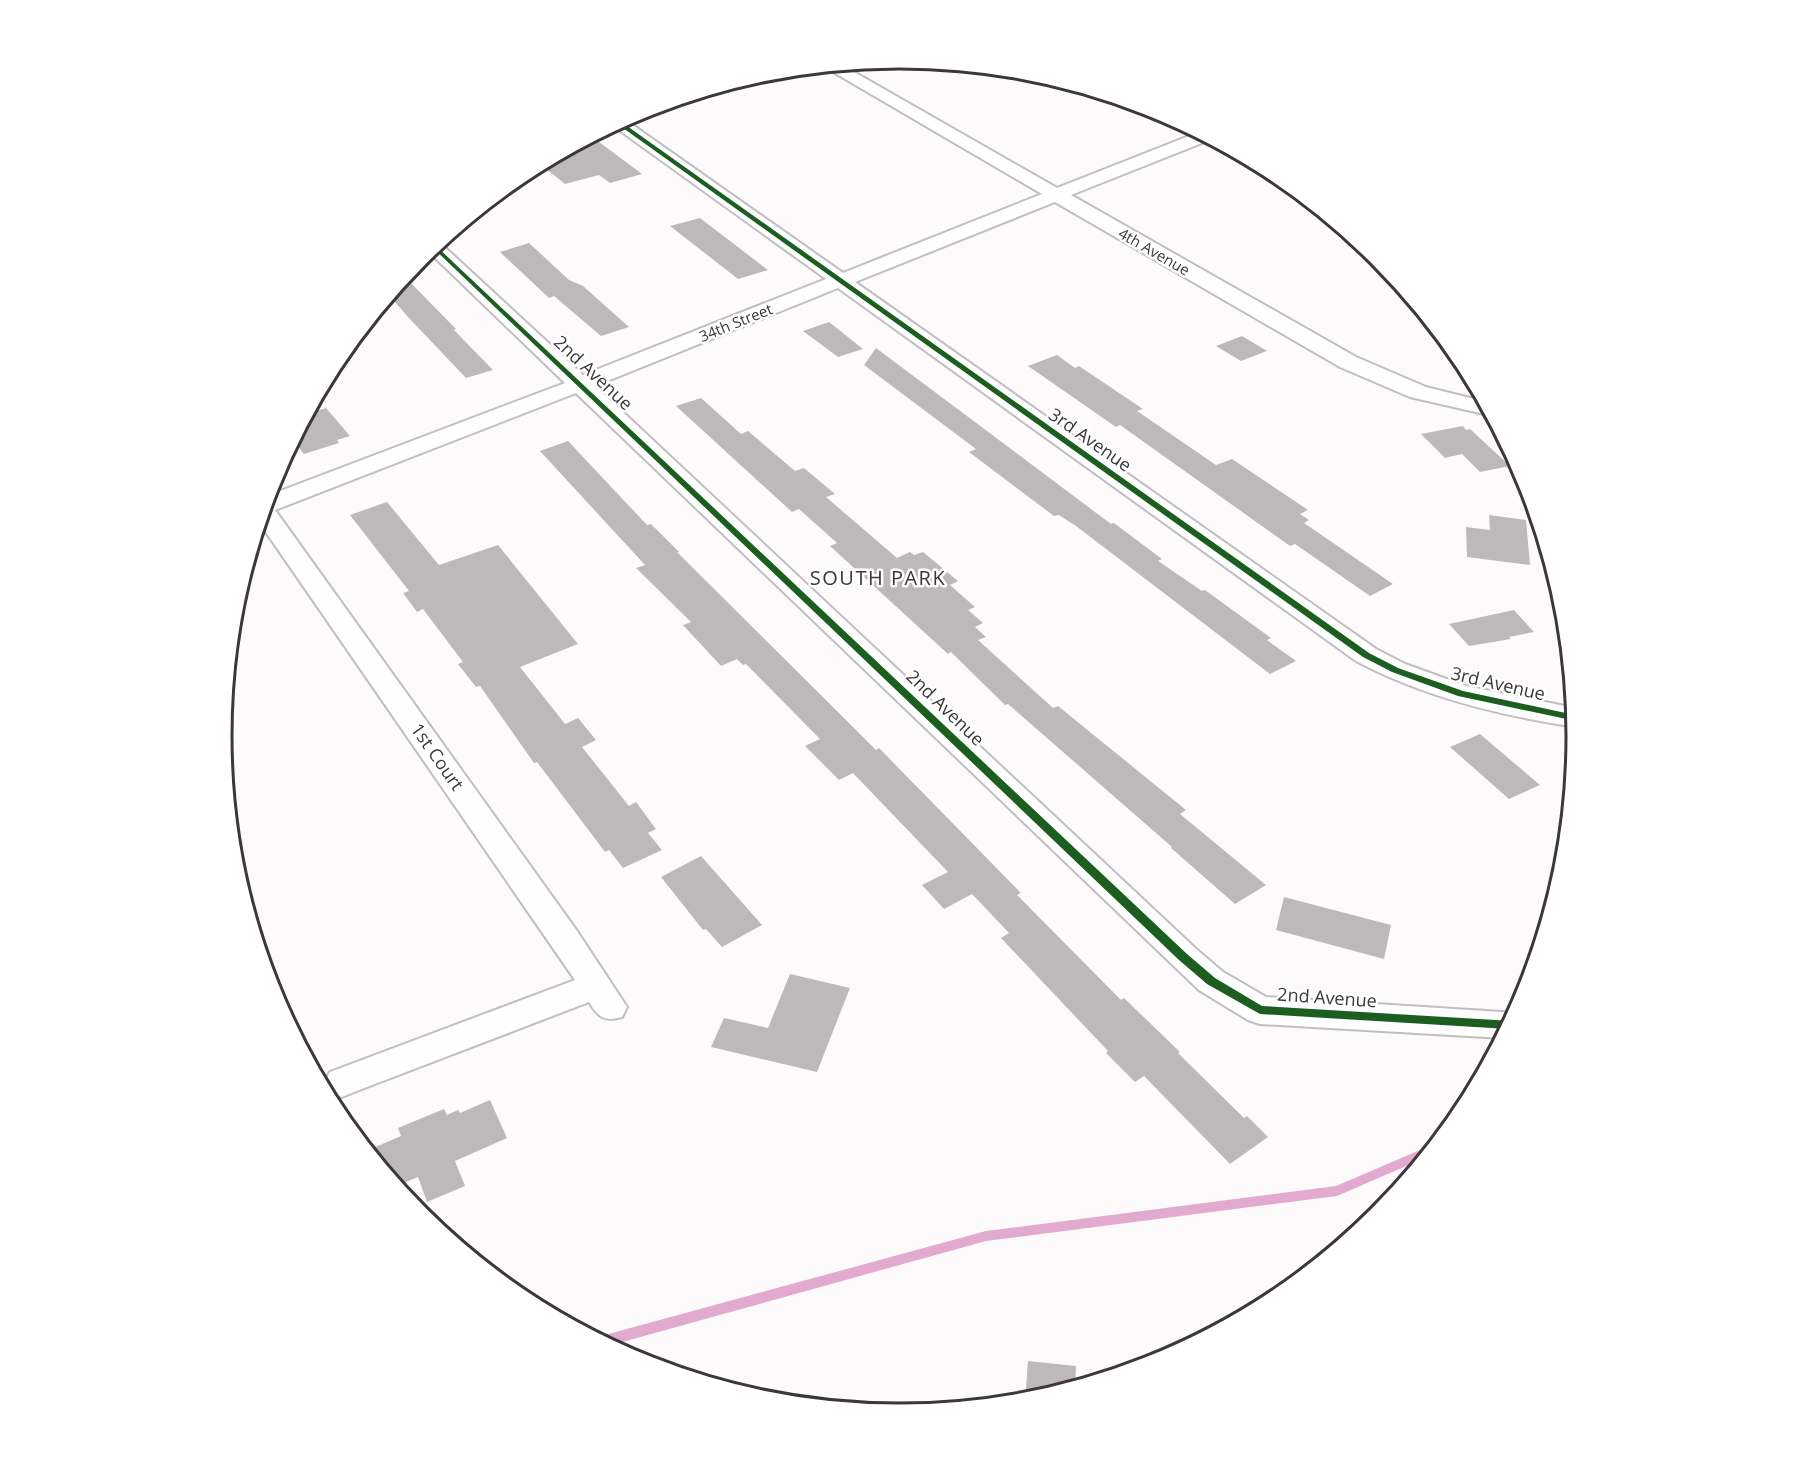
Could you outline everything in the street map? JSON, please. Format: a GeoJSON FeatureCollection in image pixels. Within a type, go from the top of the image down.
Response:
{"type":"FeatureCollection","features":[{"type":"Feature","properties":{"kind":"street","name":"4th Avenue"},"geometry":{"type":"LineString","coordinates":[[842,72],[1348,362],[1418,392],[1480,408]]}},
{"type":"Feature","properties":{"kind":"street","name":"3rd Avenue"},"geometry":{"type":"LineString","coordinates":[[626,128],[1366,655],[1395,670],[1461,694],[1567,716]]}},
{"type":"Feature","properties":{"kind":"street","name":"34th Street"},"geometry":{"type":"LineString","coordinates":[[275,501],[581,384],[1197,139]]}},
{"type":"Feature","properties":{"kind":"street","name":"2nd Avenue"},"geometry":{"type":"LineString","coordinates":[[441,252],[1183,957],[1211,981],[1260,1010],[1501,1024]]}},
{"type":"Feature","properties":{"kind":"street","name":"1st Court"},"geometry":{"type":"LineString","coordinates":[[269,518],[602,996],[342,1082]]}},
{"type":"Feature","properties":{"kind":"building"},"geometry":{"type":"Polygon","coordinates":[[[598,141],[642,174],[610,183],[599,175],[565,184],[547,170],[598,141]]]}},
{"type":"Feature","properties":{"kind":"building"},"geometry":{"type":"Polygon","coordinates":[[[700,218],[768,270],[738,279],[670,226],[700,218]]]}},
{"type":"Feature","properties":{"kind":"building"},"geometry":{"type":"Polygon","coordinates":[[[529,243],[569,280],[583,286],[629,327],[601,336],[554,296],[549,298],[500,252],[529,243]]]}},
{"type":"Feature","properties":{"kind":"building"},"geometry":{"type":"Polygon","coordinates":[[[411,283],[493,370],[466,378],[394,301],[411,283]]]}},
{"type":"Feature","properties":{"kind":"building"},"geometry":{"type":"Polygon","coordinates":[[[829,322],[863,349],[838,357],[803,331],[829,322]]]}},
{"type":"Feature","properties":{"kind":"building"},"geometry":{"type":"Polygon","coordinates":[[[1242,336],[1267,351],[1241,361],[1216,346],[1242,336]]]}},
{"type":"Feature","properties":{"kind":"building"},"geometry":{"type":"Polygon","coordinates":[[[876,348],[1111,524],[1114,523],[1162,559],[1158,561],[1202,591],[1205,590],[1271,638],[1267,640],[1296,661],[1270,674],[1076,526],[1059,515],[1054,516],[969,452],[976,449],[864,365],[876,348]]]}},
{"type":"Feature","properties":{"kind":"building"},"geometry":{"type":"Polygon","coordinates":[[[1057,355],[1075,368],[1079,366],[1143,409],[1137,411],[1216,465],[1232,459],[1308,510],[1300,514],[1309,520],[1304,523],[1393,584],[1370,596],[1295,544],[1290,546],[1120,425],[1116,427],[1028,366],[1057,355]]]}},
{"type":"Feature","properties":{"kind":"building"},"geometry":{"type":"Polygon","coordinates":[[[701,398],[741,434],[748,431],[795,471],[804,468],[835,494],[826,497],[897,558],[910,552],[914,555],[923,552],[958,581],[950,585],[975,607],[968,610],[983,623],[975,627],[986,637],[978,640],[1053,708],[1058,706],[1186,810],[1180,814],[1266,885],[1235,904],[1008,704],[1005,705],[951,652],[948,654],[830,546],[837,543],[799,509],[792,512],[676,406],[701,398]]]}},
{"type":"Feature","properties":{"kind":"building"},"geometry":{"type":"Polygon","coordinates":[[[326,408],[350,436],[337,440],[339,443],[304,454],[298,447],[317,411],[326,408]]]}},
{"type":"Feature","properties":{"kind":"building"},"geometry":{"type":"Polygon","coordinates":[[[1463,426],[1466,430],[1470,429],[1509,466],[1480,472],[1462,454],[1445,458],[1421,434],[1463,426]]]}},
{"type":"Feature","properties":{"kind":"building"},"geometry":{"type":"Polygon","coordinates":[[[568,441],[647,525],[651,524],[876,750],[879,748],[1021,893],[1017,895],[1121,1000],[1124,998],[1244,1118],[1247,1116],[1268,1137],[1230,1164],[1144,1076],[1135,1082],[1106,1053],[1108,1051],[1001,938],[1009,933],[972,894],[944,909],[922,885],[948,872],[853,773],[839,780],[805,746],[820,739],[746,664],[743,665],[737,659],[721,666],[683,625],[691,622],[636,568],[645,565],[540,451],[568,441]]]}},
{"type":"Feature","properties":{"kind":"building"},"geometry":{"type":"Polygon","coordinates":[[[387,502],[439,565],[498,545],[578,644],[520,667],[565,724],[578,718],[596,740],[582,747],[629,806],[636,802],[656,829],[648,833],[662,850],[623,868],[609,850],[605,852],[537,762],[534,763],[480,686],[476,687],[458,664],[463,662],[423,609],[417,612],[403,593],[409,591],[350,515],[387,502]]]}},
{"type":"Feature","properties":{"kind":"building"},"geometry":{"type":"Polygon","coordinates":[[[1489,515],[1526,520],[1530,565],[1467,557],[1466,527],[1490,530],[1489,515]]]}},
{"type":"Feature","properties":{"kind":"building"},"geometry":{"type":"Polygon","coordinates":[[[1514,610],[1534,632],[1509,637],[1511,639],[1469,646],[1449,624],[1514,610]]]}},
{"type":"Feature","properties":{"kind":"building"},"geometry":{"type":"Polygon","coordinates":[[[1480,734],[1540,785],[1509,799],[1450,747],[1480,734]]]}},
{"type":"Feature","properties":{"kind":"building"},"geometry":{"type":"Polygon","coordinates":[[[701,856],[762,925],[722,947],[706,929],[703,930],[661,877],[701,856]]]}},
{"type":"Feature","properties":{"kind":"building"},"geometry":{"type":"Polygon","coordinates":[[[1284,897],[1391,925],[1384,959],[1276,930],[1284,897]]]}},
{"type":"Feature","properties":{"kind":"building"},"geometry":{"type":"Polygon","coordinates":[[[790,974],[850,988],[817,1072],[711,1047],[724,1018],[768,1028],[790,974]]]}},
{"type":"Feature","properties":{"kind":"building"},"geometry":{"type":"Polygon","coordinates":[[[490,1100],[507,1138],[455,1161],[465,1186],[427,1202],[418,1177],[404,1183],[374,1148],[401,1136],[398,1128],[444,1109],[447,1115],[458,1110],[460,1113],[490,1100]]]}},
{"type":"Feature","properties":{"kind":"building"},"geometry":{"type":"Polygon","coordinates":[[[1028,1361],[1076,1366],[1075,1380],[1026,1392],[1028,1361]]]}},
{"type":"Feature","properties":{"kind":"waterway"},"geometry":{"type":"LineString","coordinates":[[613,1339],[986,1236],[1337,1191],[1419,1156]]}},
{"type":"Feature","properties":{"kind":"cycle path"},"geometry":{"type":"LineString","coordinates":[[626,128],[1366,655],[1395,670],[1461,694],[1567,716]]}},
{"type":"Feature","properties":{"kind":"cycle path"},"geometry":{"type":"LineString","coordinates":[[441,253],[1183,957],[1211,981],[1260,1010],[1501,1024]]}},
{"type":"Feature","properties":{"kind":"district","name":"SOUTH PARK"},"geometry":{"type":"Point","coordinates":[878,578]}}]}
